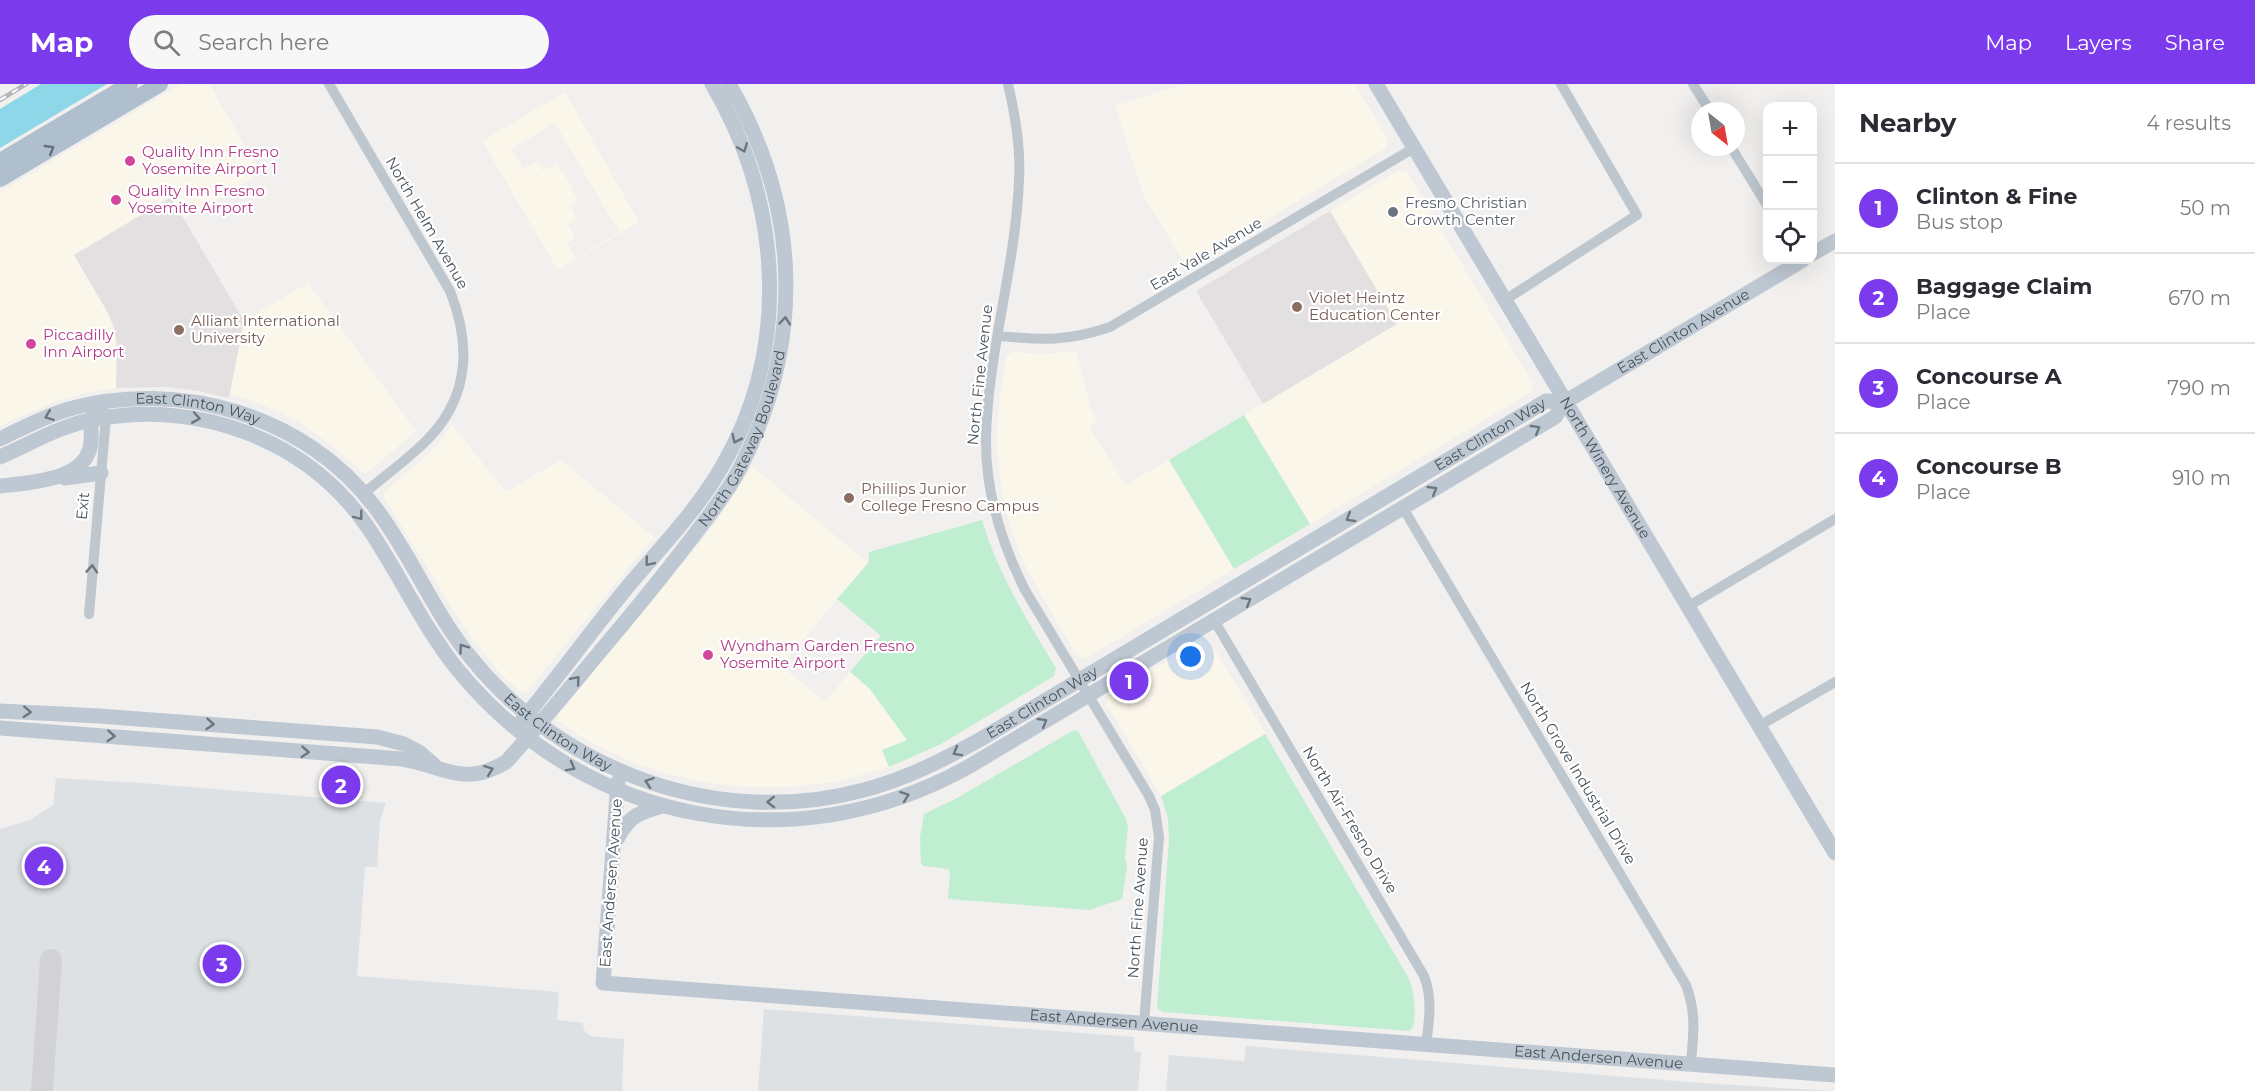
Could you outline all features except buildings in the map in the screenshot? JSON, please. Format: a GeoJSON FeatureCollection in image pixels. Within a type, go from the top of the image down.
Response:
{"type":"FeatureCollection","features":[{"type":"Feature","properties":{"kind":"main road"},"geometry":{"type":"LineString","coordinates":[[0,161],[130,84]]}},
{"type":"Feature","properties":{"kind":"main road"},"geometry":{"type":"LineString","coordinates":[[0,179],[160,84]]}},
{"type":"Feature","properties":{"kind":"main road","name":"North Winery Avenue"},"geometry":{"type":"LineString","coordinates":[[1376,84],[1687,607],[1833,844]]}},
{"type":"Feature","properties":{"kind":"main road","name":"North Gateway Boulevard"},"geometry":{"type":"LineString","coordinates":[[522,733],[527,715],[624,591],[687,518],[723,465],[747,416],[764,357],[770,311],[770,267],[762,202],[725,87]]}},
{"type":"Feature","properties":{"kind":"main road","name":"North Gateway Boulevard"},"geometry":{"type":"LineString","coordinates":[[522,733],[539,725],[700,527],[738,472],[760,424],[776,378],[785,317],[784,241],[770,174],[754,131],[725,87]]}},
{"type":"Feature","properties":{"kind":"main road"},"geometry":{"type":"LineString","coordinates":[[0,170],[40,138]]}},
{"type":"Feature","properties":{"kind":"main road","name":"East Clinton Avenue"},"geometry":{"type":"LineString","coordinates":[[1817,251],[1835,241]]}},
{"type":"Feature","properties":{"kind":"main road","name":"East Clinton Avenue"},"geometry":{"type":"LineString","coordinates":[[1565,402],[1796,264]]}},
{"type":"Feature","properties":{"kind":"main road","name":"East Clinton Way"},"geometry":{"type":"LineString","coordinates":[[0,439],[52,415],[102,402],[142,398],[175,399],[211,405],[249,416],[278,428],[323,456],[364,493],[384,519],[464,649],[496,687],[539,725],[573,748],[619,771],[682,792],[720,799],[757,802],[818,799],[856,792],[886,783],[940,761],[1080,680],[1546,400],[1565,402],[1555,417],[969,767],[918,791],[863,809],[798,819],[723,818],[662,806],[618,790],[565,764],[522,733],[482,698],[448,657],[369,529],[352,507],[315,471],[270,442],[232,427],[194,417],[152,413],[90,420],[52,432],[0,457]]}},
{"type":"Feature","properties":{"kind":"main road"},"geometry":{"type":"LineString","coordinates":[[39,481],[69,473],[84,462],[91,445],[90,420],[102,402]]}},
{"type":"Feature","properties":{"kind":"main road"},"geometry":{"type":"LineString","coordinates":[[270,442],[293,448],[316,462],[350,492],[364,493]]}},
{"type":"Feature","properties":{"kind":"main road"},"geometry":{"type":"LineString","coordinates":[[0,486],[101,473]]}},
{"type":"Feature","properties":{"kind":"main road"},"geometry":{"type":"LineString","coordinates":[[687,518],[700,527]]}},
{"type":"Feature","properties":{"kind":"main road"},"geometry":{"type":"LineString","coordinates":[[0,711],[377,737],[397,741],[412,748],[438,769]]}},
{"type":"Feature","properties":{"kind":"main road"},"geometry":{"type":"LineString","coordinates":[[53,732],[54,714]]}},
{"type":"Feature","properties":{"kind":"main road"},"geometry":{"type":"LineString","coordinates":[[0,728],[402,759],[456,774],[474,776],[491,771],[506,762],[522,733]]}},
{"type":"Feature","properties":{"kind":"main road","name":"East Andersen Avenue"},"geometry":{"type":"LineString","coordinates":[[619,771],[603,983],[1835,1075]]}},
{"type":"Feature","properties":{"kind":"main road"},"geometry":{"type":"LineString","coordinates":[[798,819],[868,801],[880,794],[886,783]]}},
{"type":"Feature","properties":{"kind":"main road"},"geometry":{"type":"LineString","coordinates":[[614,844],[630,820],[641,812],[662,806]]}},
{"type":"Feature","properties":{"kind":"street","name":"North Helm Avenue"},"geometry":{"type":"LineString","coordinates":[[329,84],[450,291],[460,319],[464,345],[464,363],[458,388],[439,427],[419,448],[364,493]]}},
{"type":"Feature","properties":{"kind":"street","name":"North Fine Avenue"},"geometry":{"type":"LineString","coordinates":[[1008,84],[1015,122],[1019,177],[986,438],[990,486],[998,529],[1025,590],[1149,796],[1159,824],[1144,1023]]}},
{"type":"Feature","properties":{"kind":"street"},"geometry":{"type":"LineString","coordinates":[[1505,300],[1638,215],[1561,84]]}},
{"type":"Feature","properties":{"kind":"street"},"geometry":{"type":"LineString","coordinates":[[1694,84],[1705,102]]}},
{"type":"Feature","properties":{"kind":"street","name":"East Yale Avenue"},"geometry":{"type":"LineString","coordinates":[[998,336],[1047,340],[1068,339],[1110,327],[1414,148]]}},
{"type":"Feature","properties":{"kind":"street"},"geometry":{"type":"LineString","coordinates":[[1736,156],[1763,200]]}},
{"type":"Feature","properties":{"kind":"street","name":"Exit"},"geometry":{"type":"LineString","coordinates":[[89,614],[106,417],[102,402]]}},
{"type":"Feature","properties":{"kind":"street","name":"North Grove Industrial Drive"},"geometry":{"type":"LineString","coordinates":[[1403,508],[1686,985],[1694,1019],[1691,1064]]}},
{"type":"Feature","properties":{"kind":"street"},"geometry":{"type":"LineString","coordinates":[[1687,607],[1835,519]]}},
{"type":"Feature","properties":{"kind":"street","name":"North Air-Fresno Drive"},"geometry":{"type":"LineString","coordinates":[[1214,621],[1421,970],[1429,993],[1426,1045]]}},
{"type":"Feature","properties":{"kind":"street"},"geometry":{"type":"LineString","coordinates":[[1759,726],[1835,682]]}},
{"type":"Feature","properties":{"kind":"shaded area"},"geometry":{"type":"Polygon","coordinates":[[[181,84],[209,84],[261,173],[184,219],[74,255],[106,310],[115,332],[116,388],[80,394],[51,403],[0,426],[0,192],[181,84]]]}},
{"type":"Feature","properties":{"kind":"shaded area"},"geometry":{"type":"Polygon","coordinates":[[[1184,84],[1355,84],[1388,140],[1386,148],[1187,267],[1144,196],[1115,106],[1184,84]]]}},
{"type":"Feature","properties":{"kind":"shaded area"},"geometry":{"type":"Polygon","coordinates":[[[565,92],[639,222],[558,270],[482,141],[565,92]],[[555,123],[511,149],[523,169],[537,161],[543,171],[556,163],[572,186],[570,187],[578,200],[570,205],[577,219],[568,224],[575,238],[567,243],[576,258],[619,232],[555,123]]]}},
{"type":"Feature","properties":{"kind":"shaded area"},"geometry":{"type":"Polygon","coordinates":[[[1399,170],[1407,172],[1533,384],[1531,392],[1310,524],[1244,415],[1397,324],[1330,211],[1399,170]]]}},
{"type":"Feature","properties":{"kind":"shaded area"},"geometry":{"type":"Polygon","coordinates":[[[171,197],[244,321],[229,398],[168,387],[116,388],[117,347],[114,327],[74,255],[171,197]]]}},
{"type":"Feature","properties":{"kind":"shaded area","name":"Violet Heintz Education Center"},"geometry":{"type":"Polygon","coordinates":[[[1330,211],[1397,324],[1263,404],[1196,291],[1330,211]]]}},
{"type":"Feature","properties":{"kind":"shaded area"},"geometry":{"type":"Polygon","coordinates":[[[308,283],[416,431],[367,473],[361,471],[330,444],[300,423],[268,407],[230,393],[244,321],[308,283]]]}},
{"type":"Feature","properties":{"kind":"shaded area"},"geometry":{"type":"Polygon","coordinates":[[[1076,351],[1090,406],[1097,421],[1089,426],[1125,485],[1169,460],[1234,569],[1086,658],[1077,656],[1018,550],[1003,501],[997,451],[998,415],[1006,357],[1012,352],[1044,354],[1076,351]]]}},
{"type":"Feature","properties":{"kind":"shaded area"},"geometry":{"type":"Polygon","coordinates":[[[452,425],[506,492],[561,460],[654,537],[523,693],[499,672],[464,627],[383,496],[385,491],[432,451],[452,425]]]}},
{"type":"Feature","properties":{"kind":"shaded area"},"geometry":{"type":"Polygon","coordinates":[[[752,466],[868,563],[781,666],[825,702],[850,672],[869,688],[908,740],[883,750],[889,767],[835,782],[790,787],[746,787],[708,783],[668,774],[632,762],[586,740],[557,720],[558,715],[715,524],[752,466]]]}},
{"type":"Feature","properties":{"kind":"shaded area"},"geometry":{"type":"Polygon","coordinates":[[[1201,640],[1212,645],[1266,734],[1161,796],[1106,703],[1108,696],[1201,640]]]}},
{"type":"Feature","properties":{"kind":"shaded area"},"geometry":{"type":"Polygon","coordinates":[[[56,778],[386,803],[380,821],[377,867],[365,867],[357,976],[559,992],[557,1020],[583,1023],[584,1030],[590,1036],[624,1039],[622,1091],[0,1091],[0,829],[30,820],[53,805],[56,778]]]}},
{"type":"Feature","properties":{"kind":"shaded area"},"geometry":{"type":"Polygon","coordinates":[[[764,1009],[1134,1037],[1134,1051],[1141,1052],[1138,1091],[758,1091],[764,1009]]]}},
{"type":"Feature","properties":{"kind":"shaded area"},"geometry":{"type":"Polygon","coordinates":[[[1246,1046],[1701,1083],[1834,1091],[1166,1091],[1169,1055],[1244,1061],[1246,1046]]]}},
{"type":"Feature","properties":{"kind":"green space"},"geometry":{"type":"Polygon","coordinates":[[[1244,415],[1310,524],[1234,569],[1169,460],[1244,415]]]}},
{"type":"Feature","properties":{"kind":"green space"},"geometry":{"type":"Polygon","coordinates":[[[982,520],[1005,578],[1056,668],[1054,676],[941,744],[889,767],[882,750],[907,740],[869,688],[850,672],[881,636],[837,599],[869,562],[869,552],[982,520]]]}},
{"type":"Feature","properties":{"kind":"green space"},"geometry":{"type":"Polygon","coordinates":[[[1074,730],[1078,731],[1126,819],[1128,828],[1125,857],[1127,867],[1122,899],[1089,910],[948,899],[950,873],[948,869],[923,866],[921,862],[920,837],[924,814],[957,798],[1074,730]]]}},
{"type":"Feature","properties":{"kind":"green space"},"geometry":{"type":"Polygon","coordinates":[[[1265,734],[1408,977],[1415,1007],[1413,1027],[1409,1031],[1163,1012],[1157,1008],[1169,840],[1168,818],[1161,796],[1265,734]]]}},
{"type":"Feature","properties":{"kind":"water"},"geometry":{"type":"Polygon","coordinates":[[[41,84],[107,84],[0,148],[0,109],[41,84]]]}},
{"type":"Feature","properties":{"kind":"taxiway"},"geometry":{"type":"LineString","coordinates":[[42,1091],[51,960]]}},
{"type":"Feature","properties":{"kind":"railway"},"geometry":{"type":"LineString","coordinates":[[0,100],[26,84]]}},
{"type":"Feature","properties":{"kind":"place","name":"Quality Inn Fresno Yosemite Airport 1"},"geometry":{"type":"Point","coordinates":[130,161]}},
{"type":"Feature","properties":{"kind":"place","name":"Quality Inn Fresno Yosemite Airport"},"geometry":{"type":"Point","coordinates":[116,200]}},
{"type":"Feature","properties":{"kind":"place","name":"Fresno Christian Growth Center"},"geometry":{"type":"Point","coordinates":[1393,212]}},
{"type":"Feature","properties":{"kind":"place","name":"Violet Heintz Education Center"},"geometry":{"type":"Point","coordinates":[1297,307]}},
{"type":"Feature","properties":{"kind":"place","name":"Alliant International University"},"geometry":{"type":"Point","coordinates":[179,330]}},
{"type":"Feature","properties":{"kind":"place","name":"Piccadilly Inn Airport"},"geometry":{"type":"Point","coordinates":[31,344]}},
{"type":"Feature","properties":{"kind":"place","name":"Phillips Junior College Fresno Campus"},"geometry":{"type":"Point","coordinates":[849,498]}},
{"type":"Feature","properties":{"kind":"place","name":"Wyndham Garden Fresno Yosemite Airport"},"geometry":{"type":"Point","coordinates":[708,655]}},
{"type":"Feature","properties":{"kind":"place","name":"Clinton & Fine"},"geometry":{"type":"Point","coordinates":[1129,681]}},
{"type":"Feature","properties":{"kind":"place","name":"Baggage Claim"},"geometry":{"type":"Point","coordinates":[341,785]}},
{"type":"Feature","properties":{"kind":"place","name":"Concourse B"},"geometry":{"type":"Point","coordinates":[44,866]}},
{"type":"Feature","properties":{"kind":"place","name":"Concourse A"},"geometry":{"type":"Point","coordinates":[222,964]}}]}
